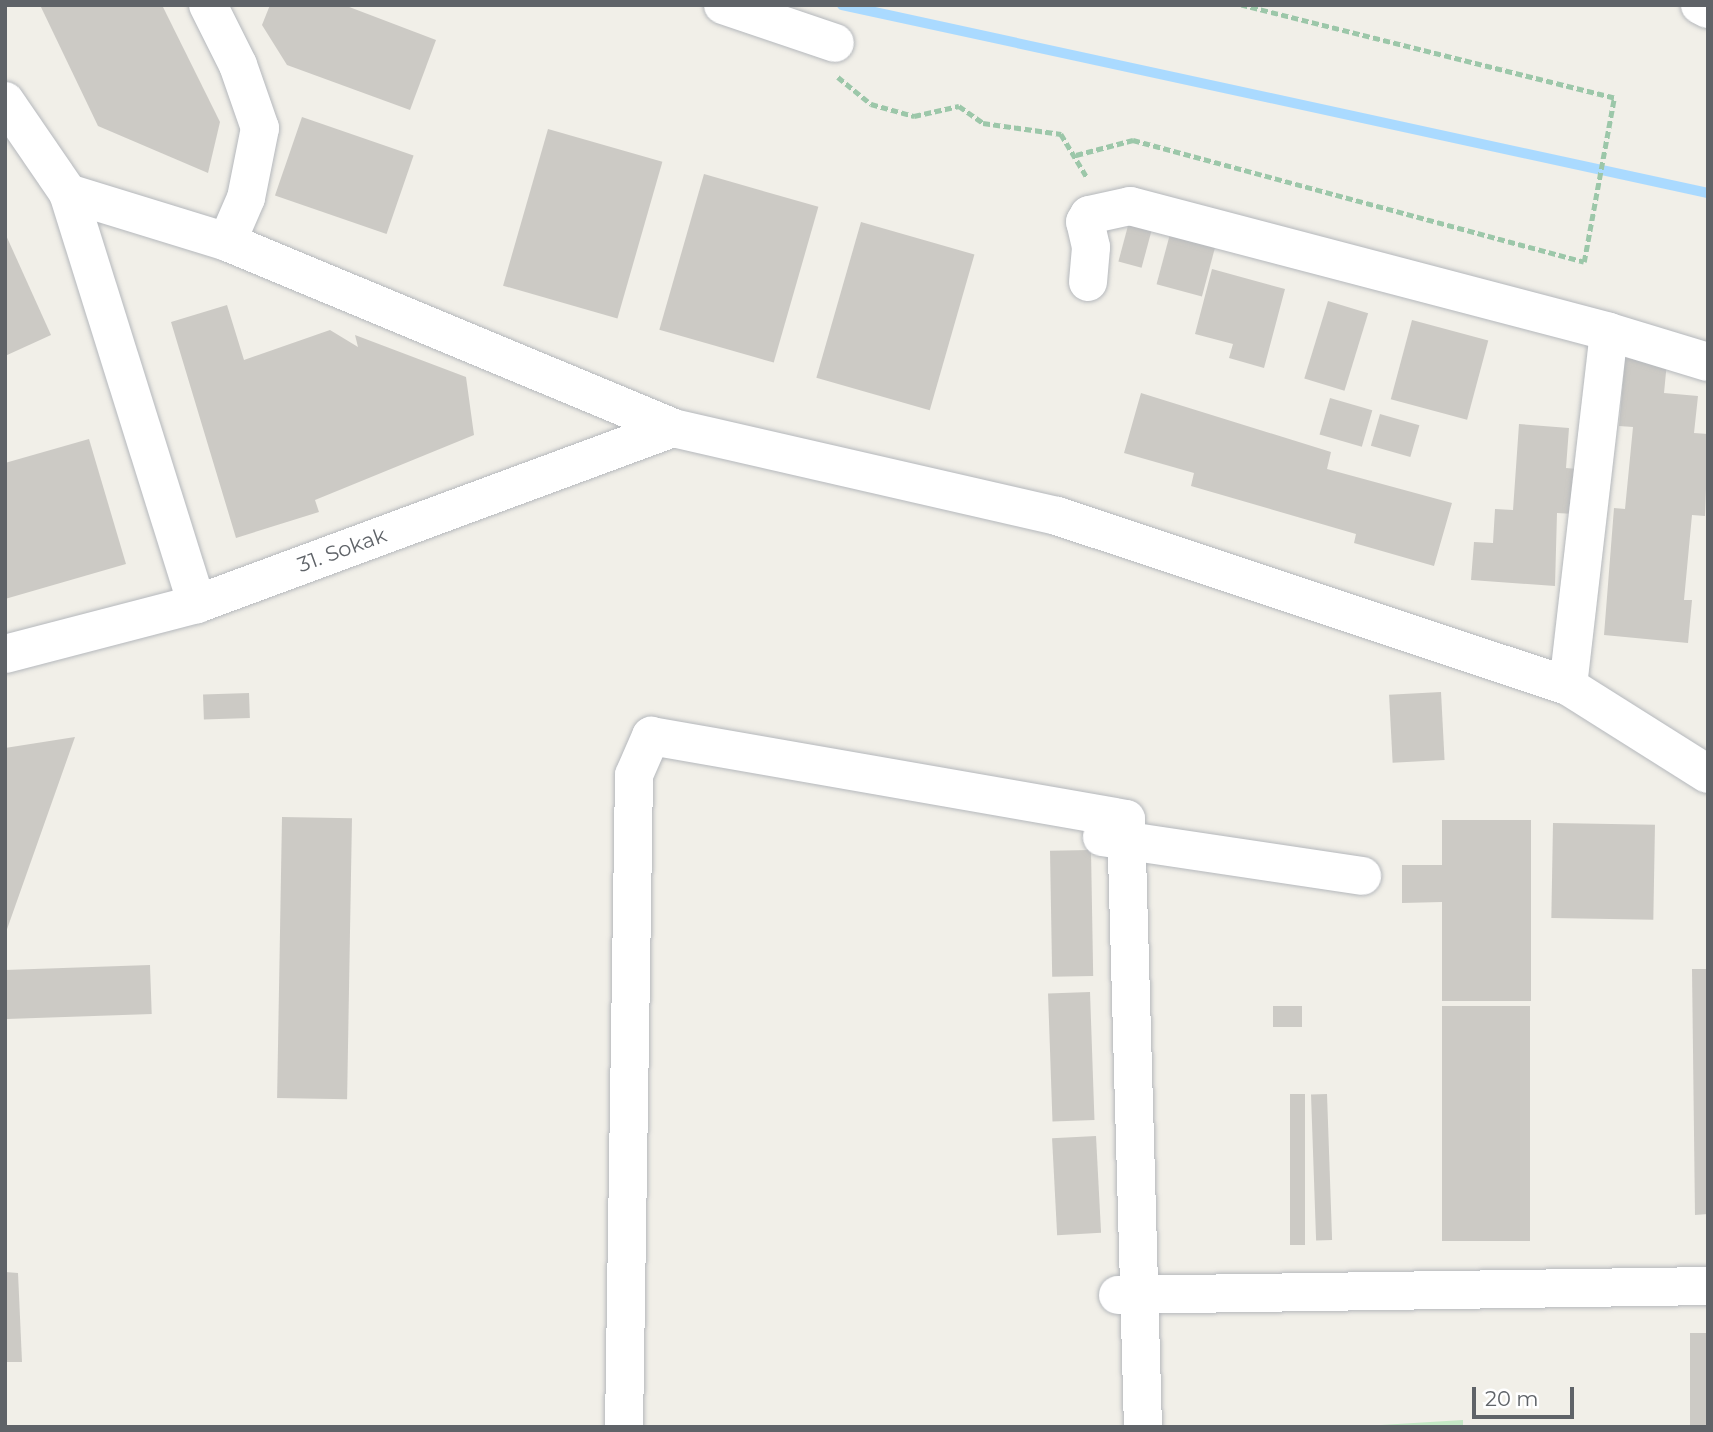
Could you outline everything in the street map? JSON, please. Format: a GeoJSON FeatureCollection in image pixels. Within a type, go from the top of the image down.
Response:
{"type":"FeatureCollection","features":[{"type":"Feature","properties":{"kind":"street"},"geometry":{"type":"LineString","coordinates":[[208,5],[238,65],[260,128],[246,198],[228,242]]}},
{"type":"Feature","properties":{"kind":"street"},"geometry":{"type":"LineString","coordinates":[[723,5],[835,43]]}},
{"type":"Feature","properties":{"kind":"street"},"geometry":{"type":"LineString","coordinates":[[1700,5],[1708,9]]}},
{"type":"Feature","properties":{"kind":"street"},"geometry":{"type":"LineString","coordinates":[[5,101],[68,193],[197,604]]}},
{"type":"Feature","properties":{"kind":"street"},"geometry":{"type":"LineString","coordinates":[[68,193],[228,242],[673,428],[1057,516],[1568,686],[1708,774]]}},
{"type":"Feature","properties":{"kind":"street"},"geometry":{"type":"LineString","coordinates":[[1088,282],[1091,247],[1085,222],[1089,215],[1130,206],[1609,332],[1708,362]]}},
{"type":"Feature","properties":{"kind":"street"},"geometry":{"type":"LineString","coordinates":[[1568,686],[1609,332]]}},
{"type":"Feature","properties":{"kind":"street","name":"31. Sokak"},"geometry":{"type":"LineString","coordinates":[[5,654],[197,604],[673,428]]}},
{"type":"Feature","properties":{"kind":"street"},"geometry":{"type":"LineString","coordinates":[[624,1427],[634,775],[651,736],[1113,830],[1362,876]]}},
{"type":"Feature","properties":{"kind":"street"},"geometry":{"type":"LineString","coordinates":[[638,1427],[654,776],[673,761],[1113,830]]}},
{"type":"Feature","properties":{"kind":"street"},"geometry":{"type":"LineString","coordinates":[[1113,830],[1128,1295],[1143,1427]]}},
{"type":"Feature","properties":{"kind":"street"},"geometry":{"type":"LineString","coordinates":[[1128,1295],[1708,1286]]}},
{"type":"Feature","properties":{"kind":"street"},"geometry":{"type":"LineString","coordinates":[[1119,1427],[1128,1295]]}},
{"type":"Feature","properties":{"kind":"path"},"geometry":{"type":"LineString","coordinates":[[1076,155],[1133,141],[1584,262],[1614,98],[1241,5]]}},
{"type":"Feature","properties":{"kind":"path"},"geometry":{"type":"LineString","coordinates":[[835,43],[838,79],[872,104],[914,116],[959,106],[983,123],[1061,134],[1088,174],[1085,222]]}},
{"type":"Feature","properties":{"kind":"green space"},"geometry":{"type":"Polygon","coordinates":[[[1463,1420],[1463,1427],[1348,1427],[1463,1420]]]}},
{"type":"Feature","properties":{"kind":"building"},"geometry":{"type":"Polygon","coordinates":[[[40,5],[162,5],[220,122],[208,173],[98,126],[40,5]]]}},
{"type":"Feature","properties":{"kind":"building"},"geometry":{"type":"Polygon","coordinates":[[[270,5],[344,5],[436,40],[410,110],[287,65],[262,25],[270,5]]]}},
{"type":"Feature","properties":{"kind":"building"},"geometry":{"type":"Polygon","coordinates":[[[302,117],[414,155],[387,234],[275,195],[302,117]]]}},
{"type":"Feature","properties":{"kind":"building"},"geometry":{"type":"Polygon","coordinates":[[[548,129],[662,162],[617,318],[503,286],[548,129]]]}},
{"type":"Feature","properties":{"kind":"building"},"geometry":{"type":"Polygon","coordinates":[[[704,174],[818,207],[774,363],[659,330],[704,174]]]}},
{"type":"Feature","properties":{"kind":"building"},"geometry":{"type":"Polygon","coordinates":[[[861,222],[974,255],[930,410],[816,378],[861,222]]]}},
{"type":"Feature","properties":{"kind":"building"},"geometry":{"type":"Polygon","coordinates":[[[1129,222],[1152,228],[1142,268],[1118,262],[1129,222]]]}},
{"type":"Feature","properties":{"kind":"building"},"geometry":{"type":"Polygon","coordinates":[[[5,233],[51,335],[5,356],[5,233]]]}},
{"type":"Feature","properties":{"kind":"building"},"geometry":{"type":"Polygon","coordinates":[[[1170,234],[1215,246],[1202,296],[1157,284],[1170,234]]]}},
{"type":"Feature","properties":{"kind":"building"},"geometry":{"type":"Polygon","coordinates":[[[1212,269],[1285,289],[1264,368],[1229,358],[1233,344],[1195,334],[1212,269]]]}},
{"type":"Feature","properties":{"kind":"building"},"geometry":{"type":"Polygon","coordinates":[[[1328,301],[1368,313],[1344,391],[1304,378],[1328,301]]]}},
{"type":"Feature","properties":{"kind":"building"},"geometry":{"type":"Polygon","coordinates":[[[227,305],[244,360],[330,330],[358,347],[355,335],[466,377],[474,435],[315,500],[319,512],[236,538],[171,322],[227,305]]]}},
{"type":"Feature","properties":{"kind":"building"},"geometry":{"type":"Polygon","coordinates":[[[1412,320],[1488,340],[1467,420],[1391,399],[1412,320]]]}},
{"type":"Feature","properties":{"kind":"building"},"geometry":{"type":"Polygon","coordinates":[[[1625,358],[1667,362],[1664,393],[1698,396],[1694,433],[1708,434],[1705,516],[1692,515],[1684,600],[1692,600],[1688,643],[1604,635],[1614,508],[1625,509],[1633,427],[1619,426],[1625,358]]]}},
{"type":"Feature","properties":{"kind":"building"},"geometry":{"type":"Polygon","coordinates":[[[1141,393],[1331,452],[1327,469],[1452,503],[1434,566],[1354,543],[1356,534],[1191,486],[1194,473],[1124,453],[1141,393]]]}},
{"type":"Feature","properties":{"kind":"building"},"geometry":{"type":"Polygon","coordinates":[[[1330,398],[1372,410],[1362,447],[1320,435],[1330,398]]]}},
{"type":"Feature","properties":{"kind":"building"},"geometry":{"type":"Polygon","coordinates":[[[1380,414],[1419,425],[1410,457],[1371,446],[1380,414]]]}},
{"type":"Feature","properties":{"kind":"building"},"geometry":{"type":"Polygon","coordinates":[[[1519,424],[1569,428],[1566,468],[1577,469],[1574,514],[1557,513],[1555,586],[1471,580],[1474,542],[1493,543],[1495,509],[1513,510],[1519,424]]]}},
{"type":"Feature","properties":{"kind":"building"},"geometry":{"type":"Polygon","coordinates":[[[89,439],[126,564],[5,599],[5,463],[89,439]]]}},
{"type":"Feature","properties":{"kind":"building"},"geometry":{"type":"Polygon","coordinates":[[[1441,692],[1445,760],[1393,763],[1389,695],[1441,692]]]}},
{"type":"Feature","properties":{"kind":"building"},"geometry":{"type":"Polygon","coordinates":[[[249,693],[250,718],[204,720],[203,695],[249,693]]]}},
{"type":"Feature","properties":{"kind":"building"},"geometry":{"type":"Polygon","coordinates":[[[75,737],[6,932],[5,932],[5,748],[75,737]]]}},
{"type":"Feature","properties":{"kind":"building"},"geometry":{"type":"Polygon","coordinates":[[[282,817],[352,818],[347,1099],[277,1098],[282,817]]]}},
{"type":"Feature","properties":{"kind":"building"},"geometry":{"type":"Polygon","coordinates":[[[1442,820],[1531,820],[1531,1001],[1442,1001],[1442,902],[1402,903],[1402,865],[1442,865],[1442,820]]]}},
{"type":"Feature","properties":{"kind":"building"},"geometry":{"type":"Polygon","coordinates":[[[1553,823],[1655,825],[1653,920],[1551,918],[1553,823]]]}},
{"type":"Feature","properties":{"kind":"building"},"geometry":{"type":"Polygon","coordinates":[[[1091,850],[1093,976],[1052,977],[1050,851],[1091,850]]]}},
{"type":"Feature","properties":{"kind":"building"},"geometry":{"type":"Polygon","coordinates":[[[150,965],[152,1014],[7,1019],[5,970],[150,965]]]}},
{"type":"Feature","properties":{"kind":"building"},"geometry":{"type":"Polygon","coordinates":[[[1692,969],[1708,969],[1708,1214],[1695,1215],[1692,969]]]}},
{"type":"Feature","properties":{"kind":"building"},"geometry":{"type":"Polygon","coordinates":[[[1090,992],[1094,1120],[1052,1121],[1048,993],[1090,992]]]}},
{"type":"Feature","properties":{"kind":"building"},"geometry":{"type":"Polygon","coordinates":[[[1273,1006],[1302,1006],[1302,1027],[1273,1027],[1273,1006]]]}},
{"type":"Feature","properties":{"kind":"building"},"geometry":{"type":"Polygon","coordinates":[[[1442,1006],[1530,1006],[1530,1241],[1442,1241],[1442,1006]]]}},
{"type":"Feature","properties":{"kind":"building"},"geometry":{"type":"Polygon","coordinates":[[[1290,1094],[1305,1094],[1305,1245],[1290,1245],[1290,1094]]]}},
{"type":"Feature","properties":{"kind":"building"},"geometry":{"type":"Polygon","coordinates":[[[1327,1094],[1332,1240],[1316,1240],[1311,1095],[1327,1094]]]}},
{"type":"Feature","properties":{"kind":"building"},"geometry":{"type":"Polygon","coordinates":[[[1096,1136],[1101,1233],[1057,1235],[1052,1138],[1096,1136]]]}},
{"type":"Feature","properties":{"kind":"building"},"geometry":{"type":"Polygon","coordinates":[[[5,1272],[18,1273],[22,1362],[5,1362],[5,1272]]]}},
{"type":"Feature","properties":{"kind":"building"},"geometry":{"type":"Polygon","coordinates":[[[1690,1333],[1708,1333],[1708,1427],[1690,1427],[1690,1333]]]}},
{"type":"Feature","properties":{"kind":"waterway"},"geometry":{"type":"LineString","coordinates":[[842,5],[1708,193]]}}]}
